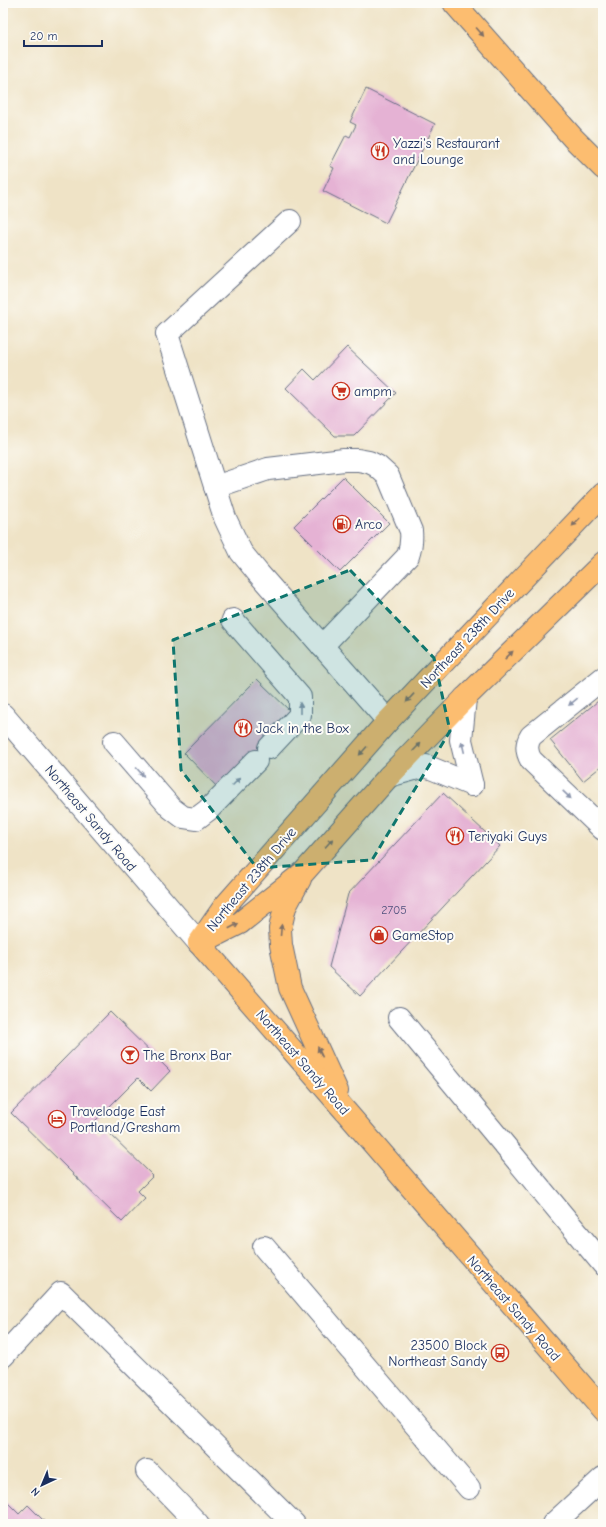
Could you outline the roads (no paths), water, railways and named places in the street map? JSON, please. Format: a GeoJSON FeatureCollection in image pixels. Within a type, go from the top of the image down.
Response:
{"type":"FeatureCollection","features":[{"type":"Feature","properties":{"kind":"main road"},"geometry":{"type":"LineString","coordinates":[[454,3],[573,138],[603,168]]}},
{"type":"Feature","properties":{"kind":"main road","name":"Northeast 238th Drive"},"geometry":{"type":"LineString","coordinates":[[199,944],[224,907],[388,721],[603,494]]}},
{"type":"Feature","properties":{"kind":"main road","name":"Northeast 238th Drive"},"geometry":{"type":"LineString","coordinates":[[199,944],[240,923],[304,872],[389,776],[465,698],[603,563]]}},
{"type":"Feature","properties":{"kind":"main road"},"geometry":{"type":"LineString","coordinates":[[304,872],[285,907],[280,929],[281,946],[290,988],[347,1113]]}},
{"type":"Feature","properties":{"kind":"main road","name":"Northeast Sandy Road"},"geometry":{"type":"LineString","coordinates":[[199,944],[603,1410]]}},
{"type":"Feature","properties":{"kind":"street"},"geometry":{"type":"LineString","coordinates":[[290,221],[166,334],[225,518],[241,552],[388,721]]}},
{"type":"Feature","properties":{"kind":"street"},"geometry":{"type":"LineString","coordinates":[[215,487],[268,469],[344,460],[369,462],[378,466],[388,476],[411,531],[411,549],[408,556],[322,646]]}},
{"type":"Feature","properties":{"kind":"street"},"geometry":{"type":"LineString","coordinates":[[114,742],[171,808],[183,817],[190,818],[196,818],[208,810],[263,755],[300,715],[300,697],[233,620]]}},
{"type":"Feature","properties":{"kind":"street"},"geometry":{"type":"LineString","coordinates":[[603,678],[531,736],[526,748],[527,754],[531,760],[603,829]]}},
{"type":"Feature","properties":{"kind":"street"},"geometry":{"type":"LineString","coordinates":[[389,776],[426,766],[472,785],[461,740],[465,698]]}},
{"type":"Feature","properties":{"kind":"street","name":"Northeast Sandy Road"},"geometry":{"type":"LineString","coordinates":[[5,722],[199,944]]}},
{"type":"Feature","properties":{"kind":"street"},"geometry":{"type":"LineString","coordinates":[[399,1018],[603,1264]]}},
{"type":"Feature","properties":{"kind":"street"},"geometry":{"type":"LineString","coordinates":[[264,1247],[469,1488]]}},
{"type":"Feature","properties":{"kind":"street"},"geometry":{"type":"LineString","coordinates":[[3,1356],[61,1293],[294,1524]]}},
{"type":"Feature","properties":{"kind":"street"},"geometry":{"type":"LineString","coordinates":[[147,1471],[198,1524]]}},
{"type":"Feature","properties":{"kind":"street"},"geometry":{"type":"LineString","coordinates":[[553,1524],[603,1478]]}},
{"type":"Feature","properties":{"kind":"place","name":"Yazzi's Restaurant and Lounge"},"geometry":{"type":"Point","coordinates":[380,151]}},
{"type":"Feature","properties":{"kind":"place","name":"ampm"},"geometry":{"type":"Point","coordinates":[341,391]}},
{"type":"Feature","properties":{"kind":"place","name":"Arco"},"geometry":{"type":"Point","coordinates":[342,524]}},
{"type":"Feature","properties":{"kind":"place","name":"Jack in the Box"},"geometry":{"type":"Point","coordinates":[243,728]}},
{"type":"Feature","properties":{"kind":"place","name":"Teriyaki Guys"},"geometry":{"type":"Point","coordinates":[455,836]}},
{"type":"Feature","properties":{"kind":"place","name":"GameStop"},"geometry":{"type":"Point","coordinates":[379,935]}},
{"type":"Feature","properties":{"kind":"place","name":"The Bronx Bar"},"geometry":{"type":"Point","coordinates":[130,1055]}},
{"type":"Feature","properties":{"kind":"place","name":"Travelodge East Portland/Gresham"},"geometry":{"type":"Point","coordinates":[57,1119]}},
{"type":"Feature","properties":{"kind":"place","name":"23500 Block Northeast Sandy"},"geometry":{"type":"Point","coordinates":[500,1353]}}]}
